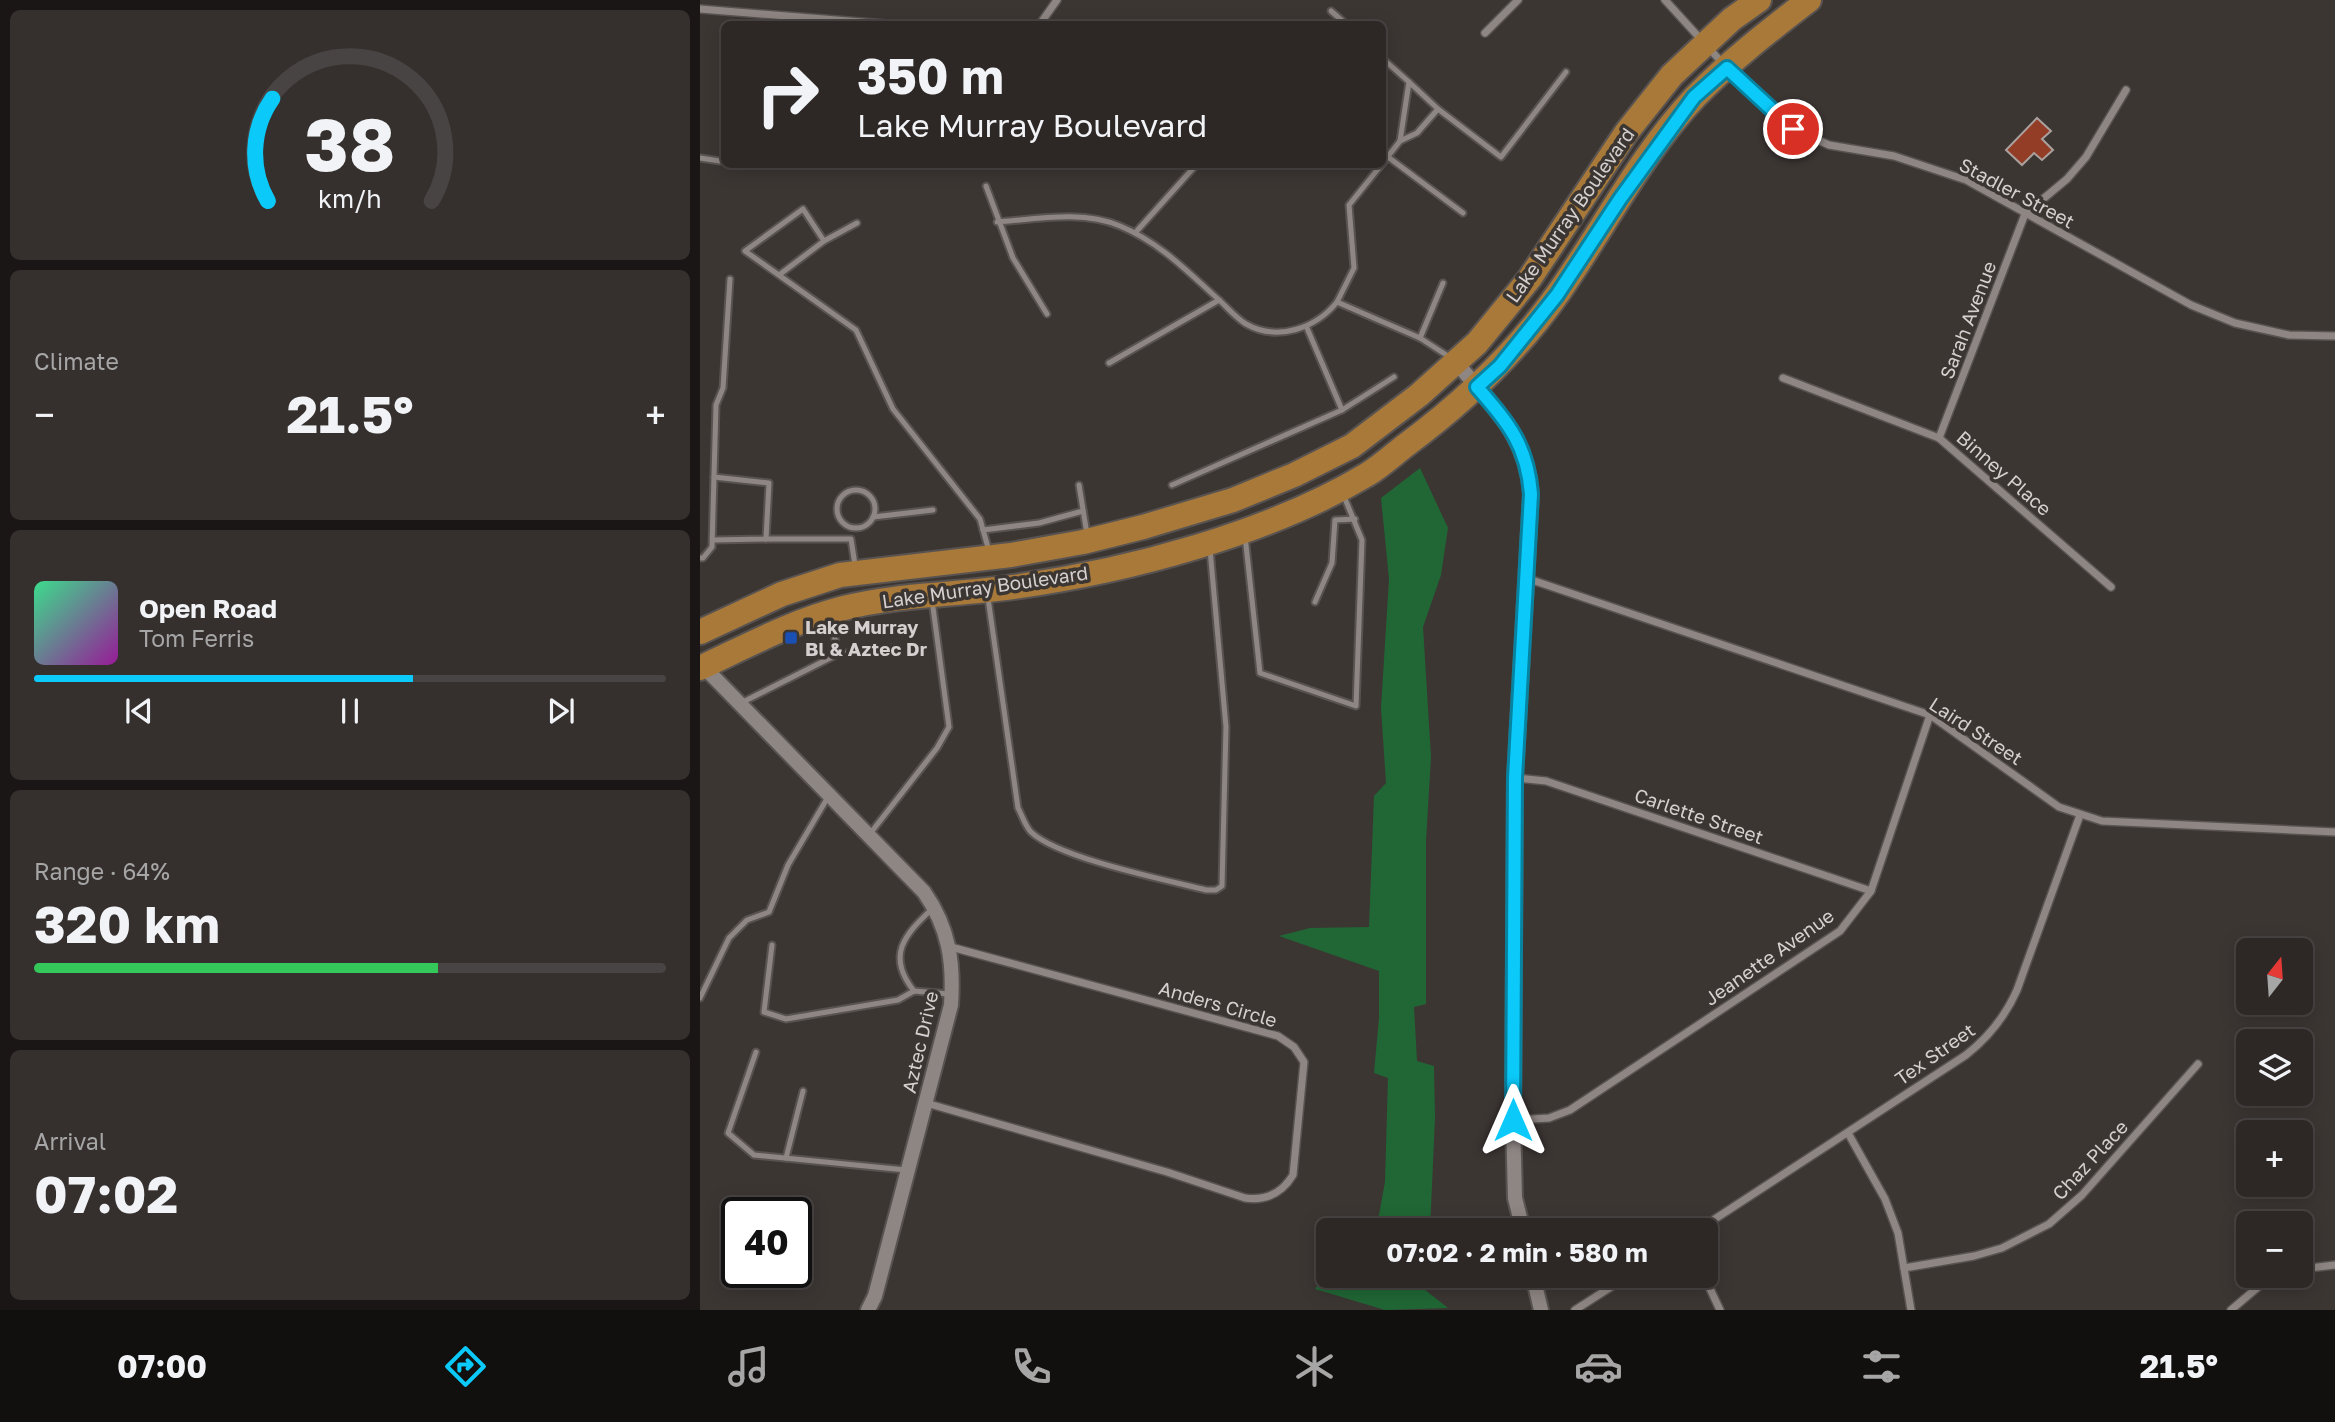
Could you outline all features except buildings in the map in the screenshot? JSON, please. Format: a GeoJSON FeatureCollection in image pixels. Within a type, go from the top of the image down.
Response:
{"type":"FeatureCollection","features":[{"type":"Feature","properties":{"kind":"main road","name":"Lake Murray Boulevard"},"geometry":{"type":"LineString","coordinates":[[701,666],[796,623],[829,612],[931,596],[986,571],[1233,500],[1352,446],[1419,395],[1477,343],[1530,278],[1591,184],[1672,75],[1732,19],[1759,0]]}},
{"type":"Feature","properties":{"kind":"main road","name":"Lake Murray Boulevard"},"geometry":{"type":"LineString","coordinates":[[700,632],[782,594],[840,575],[986,571],[1089,574],[1245,530],[1304,506],[1368,473],[1434,425],[1500,366],[1557,295],[1627,188],[1694,97],[1751,45],[1809,0]]}},
{"type":"Feature","properties":{"kind":"main road"},"geometry":{"type":"LineString","coordinates":[[1324,460],[1340,488]]}},
{"type":"Feature","properties":{"kind":"street"},"geometry":{"type":"LineString","coordinates":[[1042,21],[1057,0]]}},
{"type":"Feature","properties":{"kind":"street"},"geometry":{"type":"LineString","coordinates":[[1485,33],[1518,0]]}},
{"type":"Feature","properties":{"kind":"street","name":"Stadler Street"},"geometry":{"type":"LineString","coordinates":[[1665,0],[1727,68],[1793,129],[1829,145],[1894,156],[1966,180],[2191,305],[2235,323],[2290,335],[2335,336]]}},
{"type":"Feature","properties":{"kind":"street"},"geometry":{"type":"LineString","coordinates":[[700,9],[849,21]]}},
{"type":"Feature","properties":{"kind":"street"},"geometry":{"type":"LineString","coordinates":[[2025,214],[2067,179],[2086,157],[2126,90]]}},
{"type":"Feature","properties":{"kind":"street","name":"Sarah Avenue"},"geometry":{"type":"LineString","coordinates":[[1939,438],[2025,214]]}},
{"type":"Feature","properties":{"kind":"street"},"geometry":{"type":"LineString","coordinates":[[1456,362],[1513,431],[1527,467],[1531,494],[1515,778],[1513,1120],[1515,1198],[1519,1218]]}},
{"type":"Feature","properties":{"kind":"street","name":"Binney Place"},"geometry":{"type":"LineString","coordinates":[[1783,378],[1939,438],[2111,587]]}},
{"type":"Feature","properties":{"kind":"street","name":"Laird Street"},"geometry":{"type":"LineString","coordinates":[[1526,578],[1930,715],[2059,807],[2080,815],[2102,821],[2335,832]]}},
{"type":"Feature","properties":{"kind":"street","name":"Aztec Drive"},"geometry":{"type":"LineString","coordinates":[[701,666],[741,703],[828,797],[913,879],[934,906],[951,947],[952,994],[909,1170],[875,1296],[868,1310]]}},
{"type":"Feature","properties":{"kind":"street","name":"Jeanette Avenue"},"geometry":{"type":"LineString","coordinates":[[1513,1120],[1549,1118],[1570,1110],[1840,931],[1871,891],[1930,715]]}},
{"type":"Feature","properties":{"kind":"street","name":"Carlette Street"},"geometry":{"type":"LineString","coordinates":[[1515,778],[1546,781],[1871,891]]}},
{"type":"Feature","properties":{"kind":"street","name":"Tex Street"},"geometry":{"type":"LineString","coordinates":[[1717,1218],[1966,1055],[1998,1025],[2017,990],[2080,815]]}},
{"type":"Feature","properties":{"kind":"street","name":"Anders Circle"},"geometry":{"type":"LineString","coordinates":[[926,1103],[1167,1172],[1245,1198],[1273,1195],[1281,1190],[1293,1175],[1304,1062],[1289,1042],[1278,1036],[951,947]]}},
{"type":"Feature","properties":{"kind":"street","name":"Chaz Place"},"geometry":{"type":"LineString","coordinates":[[1904,1268],[1974,1256],[2002,1248],[2049,1224],[2082,1195],[2198,1064]]}},
{"type":"Feature","properties":{"kind":"street"},"geometry":{"type":"LineString","coordinates":[[1848,1133],[1885,1199],[1898,1233],[1911,1310]]}},
{"type":"Feature","properties":{"kind":"street"},"geometry":{"type":"LineString","coordinates":[[2313,1268],[2335,1265]]}},
{"type":"Feature","properties":{"kind":"street"},"geometry":{"type":"LineString","coordinates":[[1536,1288],[1541,1310]]}},
{"type":"Feature","properties":{"kind":"street"},"geometry":{"type":"LineString","coordinates":[[1575,1310],[1609,1288]]}},
{"type":"Feature","properties":{"kind":"street"},"geometry":{"type":"LineString","coordinates":[[1710,1288],[1720,1310]]}},
{"type":"Feature","properties":{"kind":"street"},"geometry":{"type":"LineString","coordinates":[[2231,1310],[2257,1288]]}},
{"type":"Feature","properties":{"kind":"lane"},"geometry":{"type":"LineString","coordinates":[[1331,11],[1343,21]]}},
{"type":"Feature","properties":{"kind":"lane"},"geometry":{"type":"LineString","coordinates":[[1386,62],[1438,109],[1501,157],[1566,72]]}},
{"type":"Feature","properties":{"kind":"lane"},"geometry":{"type":"LineString","coordinates":[[1401,141],[1409,82]]}},
{"type":"Feature","properties":{"kind":"lane"},"geometry":{"type":"LineString","coordinates":[[1386,159],[1401,141],[1417,133],[1438,109]]}},
{"type":"Feature","properties":{"kind":"lane"},"geometry":{"type":"LineString","coordinates":[[1388,157],[1463,214]]}},
{"type":"Feature","properties":{"kind":"lane"},"geometry":{"type":"LineString","coordinates":[[700,159],[720,161]]}},
{"type":"Feature","properties":{"kind":"lane"},"geometry":{"type":"LineString","coordinates":[[1135,233],[1193,168]]}},
{"type":"Feature","properties":{"kind":"lane"},"geometry":{"type":"LineString","coordinates":[[997,222],[1074,216],[1116,224],[1151,240],[1247,324],[1276,332],[1307,328],[1327,314],[1337,302],[1354,268],[1349,205],[1379,168]]}},
{"type":"Feature","properties":{"kind":"lane"},"geometry":{"type":"LineString","coordinates":[[986,186],[997,222],[1013,258],[1047,314]]}},
{"type":"Feature","properties":{"kind":"lane"},"geometry":{"type":"LineString","coordinates":[[824,241],[803,209],[745,251],[856,330],[893,409],[980,519],[1018,808],[1029,831],[1054,848],[1181,884],[1216,890],[1222,886],[1226,727],[1209,542]]}},
{"type":"Feature","properties":{"kind":"lane"},"geometry":{"type":"LineString","coordinates":[[779,275],[824,241],[857,223]]}},
{"type":"Feature","properties":{"kind":"lane"},"geometry":{"type":"LineString","coordinates":[[700,558],[712,547],[713,540],[716,405],[723,388],[730,279]]}},
{"type":"Feature","properties":{"kind":"lane"},"geometry":{"type":"LineString","coordinates":[[1420,338],[1443,283]]}},
{"type":"Feature","properties":{"kind":"lane"},"geometry":{"type":"LineString","coordinates":[[1109,363],[1219,300]]}},
{"type":"Feature","properties":{"kind":"lane"},"geometry":{"type":"LineString","coordinates":[[1337,302],[1420,338],[1456,362]]}},
{"type":"Feature","properties":{"kind":"lane"},"geometry":{"type":"LineString","coordinates":[[1307,328],[1342,410]]}},
{"type":"Feature","properties":{"kind":"lane"},"geometry":{"type":"LineString","coordinates":[[1172,485],[1342,410],[1394,377]]}},
{"type":"Feature","properties":{"kind":"lane"},"geometry":{"type":"LineString","coordinates":[[714,477],[769,483],[766,539]]}},
{"type":"Feature","properties":{"kind":"lane"},"geometry":{"type":"LineString","coordinates":[[1079,485],[1088,541]]}},
{"type":"Feature","properties":{"kind":"lane"},"geometry":{"type":"LineString","coordinates":[[1245,530],[1260,673],[1356,706],[1362,540],[1340,488]]}},
{"type":"Feature","properties":{"kind":"lane"},"geometry":{"type":"LineString","coordinates":[[857,490],[869,495],[875,505],[873,517],[865,526],[852,528],[841,522],[837,511],[839,500],[846,492],[857,490]]}},
{"type":"Feature","properties":{"kind":"lane"},"geometry":{"type":"LineString","coordinates":[[873,517],[933,510]]}},
{"type":"Feature","properties":{"kind":"lane"},"geometry":{"type":"LineString","coordinates":[[983,530],[1040,523],[1083,511]]}},
{"type":"Feature","properties":{"kind":"lane"},"geometry":{"type":"LineString","coordinates":[[1315,602],[1332,563],[1335,520],[1355,519]]}},
{"type":"Feature","properties":{"kind":"lane"},"geometry":{"type":"LineString","coordinates":[[852,528],[856,573]]}},
{"type":"Feature","properties":{"kind":"lane"},"geometry":{"type":"LineString","coordinates":[[713,540],[851,538]]}},
{"type":"Feature","properties":{"kind":"lane"},"geometry":{"type":"LineString","coordinates":[[869,835],[937,748],[949,727],[931,596]]}},
{"type":"Feature","properties":{"kind":"lane"},"geometry":{"type":"LineString","coordinates":[[829,612],[838,654]]}},
{"type":"Feature","properties":{"kind":"lane"},"geometry":{"type":"LineString","coordinates":[[741,703],[838,654],[893,648]]}},
{"type":"Feature","properties":{"kind":"lane"},"geometry":{"type":"LineString","coordinates":[[700,998],[729,938],[747,920],[769,912],[789,865],[828,797]]}},
{"type":"Feature","properties":{"kind":"lane"},"geometry":{"type":"LineString","coordinates":[[914,990],[901,974],[899,955],[910,929],[934,906]]}},
{"type":"Feature","properties":{"kind":"lane"},"geometry":{"type":"LineString","coordinates":[[772,945],[764,1012],[786,1019],[898,1000],[914,990],[952,994]]}},
{"type":"Feature","properties":{"kind":"lane"},"geometry":{"type":"LineString","coordinates":[[756,1052],[727,1133],[754,1155],[909,1170]]}},
{"type":"Feature","properties":{"kind":"lane"},"geometry":{"type":"LineString","coordinates":[[786,1158],[803,1091]]}},
{"type":"Feature","properties":{"kind":"green space"},"geometry":{"type":"Polygon","coordinates":[[[1420,468],[1448,528],[1441,575],[1423,627],[1431,757],[1426,841],[1426,1004],[1414,1007],[1417,1061],[1434,1066],[1435,1118],[1431,1218],[1376,1218],[1385,1182],[1388,1078],[1374,1073],[1379,1018],[1379,971],[1279,936],[1310,928],[1369,927],[1374,796],[1386,783],[1381,708],[1389,579],[1381,498],[1420,468]]]}},
{"type":"Feature","properties":{"kind":"green space"},"geometry":{"type":"Polygon","coordinates":[[[1424,1288],[1448,1308],[1385,1310],[1315,1289],[1424,1288]]]}},
{"type":"Feature","properties":{"kind":"place","name":"Lake Murray Bl & Aztec Dr"},"geometry":{"type":"Point","coordinates":[791,638]}},
{"type":"Feature","properties":{"kind":"route"},"geometry":{"type":"LineString","coordinates":[[1513,1120],[1515,778],[1531,494],[1524,455],[1513,431],[1477,387],[1500,366],[1557,295],[1620,199],[1694,97],[1727,68],[1793,129]]}}]}
